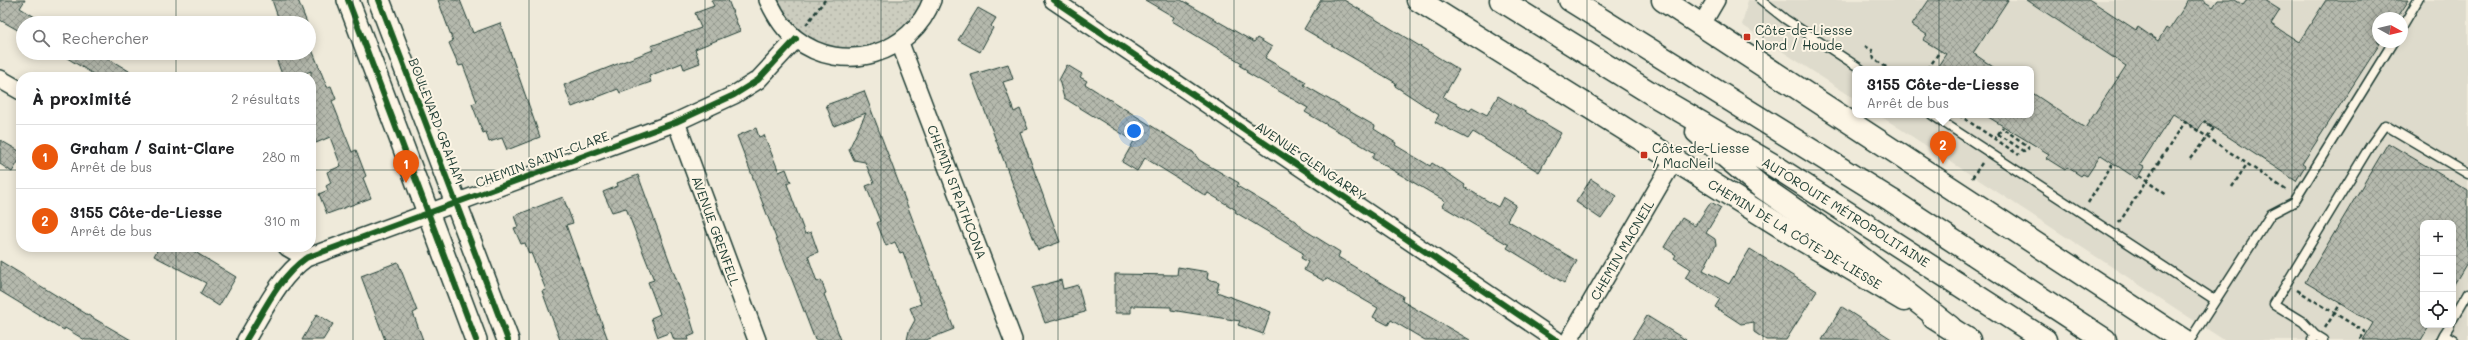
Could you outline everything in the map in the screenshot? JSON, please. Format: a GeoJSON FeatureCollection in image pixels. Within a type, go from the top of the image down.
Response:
{"type":"FeatureCollection","features":[{"type":"Feature","properties":{"kind":"main road","name":"CHEMIN DE LA CÔTE-DE-LIESSE"},"geometry":{"type":"LineString","coordinates":[[1418,0],[1801,239],[1950,327],[1969,340]]}},
{"type":"Feature","properties":{"kind":"main road","name":"AUTOROUTE MÉTROPOLITAINE"},"geometry":{"type":"LineString","coordinates":[[1501,0],[1657,97],[1773,165],[2045,340]]}},
{"type":"Feature","properties":{"kind":"main road"},"geometry":{"type":"LineString","coordinates":[[1570,0],[1891,200],[2105,340]]}},
{"type":"Feature","properties":{"kind":"main road"},"geometry":{"type":"LineString","coordinates":[[1663,0],[1702,24],[2183,340]]}},
{"type":"Feature","properties":{"kind":"main road"},"geometry":{"type":"LineString","coordinates":[[1657,97],[1760,186],[1837,239],[1950,327]]}},
{"type":"Feature","properties":{"kind":"street"},"geometry":{"type":"LineString","coordinates":[[348,0],[476,340]]}},
{"type":"Feature","properties":{"kind":"street","name":"BOULEVARD GRAHAM"},"geometry":{"type":"LineString","coordinates":[[380,0],[508,340]]}},
{"type":"Feature","properties":{"kind":"street"},"geometry":{"type":"LineString","coordinates":[[768,0],[778,20],[796,39],[811,49],[828,55],[855,58],[879,54],[900,43],[915,30],[927,14],[932,0]]}},
{"type":"Feature","properties":{"kind":"street","name":"AVENUE GLENGARRY"},"geometry":{"type":"LineString","coordinates":[[1053,0],[1556,340]]}},
{"type":"Feature","properties":{"kind":"street"},"geometry":{"type":"LineString","coordinates":[[1702,24],[1716,0]]}},
{"type":"Feature","properties":{"kind":"street","name":"CHEMIN SAINT-CLARE"},"geometry":{"type":"LineString","coordinates":[[246,340],[292,268],[306,258],[676,122],[734,95],[758,80],[796,39]]}},
{"type":"Feature","properties":{"kind":"street","name":"CHEMIN STRATHCONA"},"geometry":{"type":"LineString","coordinates":[[900,43],[1013,340]]}},
{"type":"Feature","properties":{"kind":"street"},"geometry":{"type":"LineString","coordinates":[[0,79],[16,88]]}},
{"type":"Feature","properties":{"kind":"street","name":"AVENUE GRENFELL"},"geometry":{"type":"LineString","coordinates":[[676,122],[757,340]]}},
{"type":"Feature","properties":{"kind":"street","name":"CHEMIN MACNEIL"},"geometry":{"type":"LineString","coordinates":[[1569,340],[1674,160]]}},
{"type":"Feature","properties":{"kind":"street"},"geometry":{"type":"LineString","coordinates":[[296,252],[306,258]]}},
{"type":"Feature","properties":{"kind":"lane"},"geometry":{"type":"LineString","coordinates":[[1761,0],[1785,19],[1856,66]]}},
{"type":"Feature","properties":{"kind":"lane"},"geometry":{"type":"LineString","coordinates":[[2408,17],[2418,0]]}},
{"type":"Feature","properties":{"kind":"lane"},"geometry":{"type":"LineString","coordinates":[[2190,340],[2271,214],[2294,202],[2389,48]]}},
{"type":"Feature","properties":{"kind":"lane"},"geometry":{"type":"LineString","coordinates":[[1937,118],[2215,300]]}},
{"type":"Feature","properties":{"kind":"lane"},"geometry":{"type":"LineString","coordinates":[[2323,340],[2314,337],[2303,322],[2274,304],[2370,146],[2385,125],[2468,174]]}},
{"type":"Feature","properties":{"kind":"lane"},"geometry":{"type":"LineString","coordinates":[[2456,314],[2468,293]]}},
{"type":"Feature","properties":{"kind":"lane"},"geometry":{"type":"LineString","coordinates":[[2448,328],[2443,337],[2454,340]]}},
{"type":"Feature","properties":{"kind":"path"},"geometry":{"type":"LineString","coordinates":[[796,39],[825,0]]}},
{"type":"Feature","properties":{"kind":"path"},"geometry":{"type":"LineString","coordinates":[[1865,46],[1872,50],[1874,59],[1884,66]]}},
{"type":"Feature","properties":{"kind":"path"},"geometry":{"type":"LineString","coordinates":[[1930,66],[1940,51]]}},
{"type":"Feature","properties":{"kind":"path"},"geometry":{"type":"LineString","coordinates":[[2190,160],[2214,128],[2204,121]]}},
{"type":"Feature","properties":{"kind":"path"},"geometry":{"type":"LineString","coordinates":[[2120,221],[2185,122],[2286,191],[2290,185]]}},
{"type":"Feature","properties":{"kind":"path"},"geometry":{"type":"LineString","coordinates":[[1994,140],[2002,127],[2028,146],[2028,149],[2024,150],[1998,134]]}},
{"type":"Feature","properties":{"kind":"path"},"geometry":{"type":"LineString","coordinates":[[2089,201],[2113,163]]}},
{"type":"Feature","properties":{"kind":"path"},"geometry":{"type":"LineString","coordinates":[[1970,181],[1981,164]]}},
{"type":"Feature","properties":{"kind":"path"},"geometry":{"type":"LineString","coordinates":[[2232,187],[2247,164]]}},
{"type":"Feature","properties":{"kind":"path"},"geometry":{"type":"LineString","coordinates":[[2139,176],[2167,195]]}},
{"type":"Feature","properties":{"kind":"path"},"geometry":{"type":"LineString","coordinates":[[2299,291],[2365,332],[2361,338],[2365,340]]}},
{"type":"Feature","properties":{"kind":"path"},"geometry":{"type":"LineString","coordinates":[[2335,313],[2341,303]]}},
{"type":"Feature","properties":{"kind":"shaded area"},"geometry":{"type":"Polygon","coordinates":[[[768,0],[932,0],[879,54],[811,49],[768,0]]]}},
{"type":"Feature","properties":{"kind":"shaded area"},"geometry":{"type":"Polygon","coordinates":[[[1748,0],[2468,0],[2468,340],[2224,340],[1884,118],[2034,118],[2034,66],[1852,66],[1852,97],[1742,25],[1748,0]]]}},
{"type":"Feature","properties":{"kind":"building"},"geometry":{"type":"Polygon","coordinates":[[[0,0],[25,0],[20,8],[33,16],[16,16],[16,29],[0,20],[0,0]]]}},
{"type":"Feature","properties":{"kind":"building"},"geometry":{"type":"Polygon","coordinates":[[[272,0],[298,0],[304,16],[278,16],[272,0]]]}},
{"type":"Feature","properties":{"kind":"building"},"geometry":{"type":"Polygon","coordinates":[[[438,0],[460,0],[473,33],[500,23],[540,137],[507,150],[502,138],[489,142],[486,132],[483,133],[472,104],[477,102],[463,65],[459,66],[449,43],[453,41],[438,0]]]}},
{"type":"Feature","properties":{"kind":"building"},"geometry":{"type":"Polygon","coordinates":[[[711,0],[728,0],[740,31],[695,49],[700,63],[684,69],[682,63],[649,76],[651,82],[620,93],[618,89],[572,107],[564,85],[653,50],[651,46],[701,28],[695,13],[714,6],[711,0]]]}},
{"type":"Feature","properties":{"kind":"building"},"geometry":{"type":"Polygon","coordinates":[[[1145,0],[1181,0],[1254,42],[1257,38],[1272,47],[1265,58],[1306,82],[1304,85],[1375,126],[1374,129],[1396,143],[1395,145],[1430,166],[1432,163],[1465,185],[1464,187],[1498,207],[1503,197],[1516,205],[1507,220],[1577,261],[1564,283],[1507,248],[1509,245],[1442,206],[1445,201],[1372,158],[1375,153],[1305,112],[1308,108],[1246,72],[1247,70],[1240,66],[1242,63],[1172,21],[1174,17],[1145,0]]]}},
{"type":"Feature","properties":{"kind":"building"},"geometry":{"type":"Polygon","coordinates":[[[1321,0],[1344,0],[1459,70],[1443,97],[1470,111],[1472,107],[1487,115],[1498,96],[1561,133],[1539,172],[1473,132],[1468,139],[1435,122],[1439,115],[1395,86],[1396,83],[1304,29],[1321,0]]]}},
{"type":"Feature","properties":{"kind":"building"},"geometry":{"type":"Polygon","coordinates":[[[1929,0],[2008,0],[1973,53],[1992,66],[1938,66],[1946,54],[1923,40],[1927,35],[1912,25],[1929,0]]]}},
{"type":"Feature","properties":{"kind":"building"},"geometry":{"type":"Polygon","coordinates":[[[2027,0],[2090,0],[2136,30],[2138,27],[2158,41],[2166,28],[2169,30],[2189,0],[2202,0],[2213,7],[2218,0],[2235,0],[2243,5],[2247,0],[2264,0],[2280,10],[2271,24],[2299,42],[2326,0],[2409,0],[2401,12],[2372,12],[2372,48],[2377,48],[2302,164],[2305,166],[2296,181],[2204,121],[2198,130],[2173,114],[2140,165],[2144,167],[2137,179],[2101,155],[2087,176],[2083,174],[2081,176],[2067,167],[2065,170],[2046,158],[2049,154],[1990,118],[2034,118],[2034,94],[2085,128],[2126,66],[2027,0]]]}},
{"type":"Feature","properties":{"kind":"building"},"geometry":{"type":"Polygon","coordinates":[[[978,8],[996,18],[991,26],[993,28],[980,52],[958,40],[978,8]]]}},
{"type":"Feature","properties":{"kind":"building"},"geometry":{"type":"Polygon","coordinates":[[[70,60],[111,60],[131,72],[90,72],[70,60]]]}},
{"type":"Feature","properties":{"kind":"building"},"geometry":{"type":"Polygon","coordinates":[[[277,60],[316,60],[327,87],[331,86],[336,99],[332,101],[352,152],[356,150],[366,176],[363,178],[371,198],[327,214],[319,194],[328,190],[326,186],[331,183],[327,172],[341,166],[330,137],[316,143],[316,72],[281,72],[277,60]]]}},
{"type":"Feature","properties":{"kind":"building"},"geometry":{"type":"Polygon","coordinates":[[[1008,64],[1013,79],[1003,82],[1014,112],[1020,109],[1028,129],[1020,132],[1060,242],[1038,250],[971,75],[1008,64]]]}},
{"type":"Feature","properties":{"kind":"building"},"geometry":{"type":"Polygon","coordinates":[[[1067,65],[1082,74],[1080,77],[1087,81],[1085,84],[1193,152],[1199,160],[1239,183],[1237,186],[1296,221],[1303,229],[1340,252],[1338,257],[1403,296],[1402,301],[1470,340],[1425,340],[1391,320],[1388,325],[1373,317],[1378,308],[1326,278],[1324,281],[1304,270],[1308,262],[1301,258],[1303,253],[1235,212],[1236,210],[1208,193],[1206,196],[1145,158],[1137,171],[1122,162],[1134,141],[1064,98],[1059,80],[1067,65]]]}},
{"type":"Feature","properties":{"kind":"building"},"geometry":{"type":"Polygon","coordinates":[[[864,91],[954,329],[926,340],[907,340],[909,331],[915,320],[910,308],[921,304],[903,252],[900,253],[895,242],[886,246],[877,223],[880,221],[866,186],[874,183],[865,162],[854,160],[849,149],[866,113],[834,126],[826,105],[864,91]]]}},
{"type":"Feature","properties":{"kind":"building"},"geometry":{"type":"Polygon","coordinates":[[[756,128],[759,137],[764,135],[779,172],[786,169],[791,182],[787,184],[805,234],[811,232],[818,252],[808,256],[817,282],[821,280],[826,293],[824,294],[841,340],[815,340],[737,136],[756,128]]]}},
{"type":"Feature","properties":{"kind":"building"},"geometry":{"type":"Polygon","coordinates":[[[0,140],[16,149],[16,165],[12,172],[0,164],[0,140]]]}},
{"type":"Feature","properties":{"kind":"building"},"geometry":{"type":"Polygon","coordinates":[[[2388,143],[2468,191],[2468,261],[2456,281],[2456,220],[2420,220],[2420,328],[2428,328],[2421,340],[2363,340],[2373,323],[2305,282],[2388,143]]]}},
{"type":"Feature","properties":{"kind":"building"},"geometry":{"type":"Polygon","coordinates":[[[638,175],[689,314],[695,334],[688,337],[689,340],[674,340],[671,332],[658,337],[651,318],[660,314],[648,282],[654,280],[626,208],[612,212],[603,192],[618,186],[617,183],[638,175]]]}},
{"type":"Feature","properties":{"kind":"building"},"geometry":{"type":"Polygon","coordinates":[[[1591,179],[1617,196],[1601,219],[1576,202],[1591,179]]]}},
{"type":"Feature","properties":{"kind":"building"},"geometry":{"type":"Polygon","coordinates":[[[563,197],[573,223],[566,225],[608,340],[560,340],[542,291],[546,290],[531,253],[529,254],[525,243],[521,244],[514,228],[518,227],[514,216],[563,197]]]}},
{"type":"Feature","properties":{"kind":"building"},"geometry":{"type":"Polygon","coordinates":[[[1711,202],[1721,208],[1706,233],[1715,239],[1716,245],[1703,270],[1729,284],[1750,249],[1817,291],[1786,340],[1766,340],[1754,332],[1754,322],[1741,324],[1715,307],[1720,299],[1685,278],[1691,269],[1674,258],[1676,255],[1664,247],[1682,218],[1695,226],[1711,202]]]}},
{"type":"Feature","properties":{"kind":"building"},"geometry":{"type":"Polygon","coordinates":[[[156,252],[195,252],[236,277],[219,306],[200,294],[206,283],[154,256],[156,252]]]}},
{"type":"Feature","properties":{"kind":"building"},"geometry":{"type":"Polygon","coordinates":[[[0,261],[131,340],[85,340],[65,328],[64,330],[0,291],[0,261]]]}},
{"type":"Feature","properties":{"kind":"building"},"geometry":{"type":"Polygon","coordinates":[[[398,262],[417,311],[413,313],[423,340],[385,340],[361,276],[398,262]]]}},
{"type":"Feature","properties":{"kind":"building"},"geometry":{"type":"Polygon","coordinates":[[[1178,267],[1208,272],[1207,279],[1219,282],[1217,292],[1271,312],[1263,334],[1238,325],[1240,321],[1171,310],[1171,307],[1131,306],[1131,313],[1115,313],[1115,274],[1177,275],[1178,267]]]}},
{"type":"Feature","properties":{"kind":"building"},"geometry":{"type":"Polygon","coordinates":[[[1061,280],[1063,289],[1078,285],[1085,312],[1045,323],[1032,288],[1061,280]]]}},
{"type":"Feature","properties":{"kind":"building"},"geometry":{"type":"Polygon","coordinates":[[[1842,307],[1893,340],[1822,340],[1842,307]]]}},
{"type":"Feature","properties":{"kind":"building"},"geometry":{"type":"Polygon","coordinates":[[[317,314],[333,324],[323,340],[302,340],[317,314]]]}},
{"type":"Feature","properties":{"kind":"building"},"geometry":{"type":"Polygon","coordinates":[[[1647,316],[1686,340],[1632,340],[1647,316]]]}},
{"type":"Feature","properties":{"kind":"cycle path"},"geometry":{"type":"LineString","coordinates":[[348,0],[476,340]]}},
{"type":"Feature","properties":{"kind":"cycle path"},"geometry":{"type":"LineString","coordinates":[[379,0],[508,340]]}},
{"type":"Feature","properties":{"kind":"cycle path"},"geometry":{"type":"LineString","coordinates":[[1053,0],[1556,340]]}},
{"type":"Feature","properties":{"kind":"cycle path"},"geometry":{"type":"LineString","coordinates":[[246,340],[279,285],[287,275],[306,258],[676,122],[734,95],[758,80],[796,39]]}},
{"type":"Feature","properties":{"kind":"place","name":"Côte-de-Liesse Nord / Houde"},"geometry":{"type":"Point","coordinates":[1747,37]}},
{"type":"Feature","properties":{"kind":"place","name":"Côte-de-Liesse / MacNeil"},"geometry":{"type":"Point","coordinates":[1644,155]}},
{"type":"Feature","properties":{"kind":"place","name":"3155 Côte-de-Liesse"},"geometry":{"type":"Point","coordinates":[1943,164]}},
{"type":"Feature","properties":{"kind":"place","name":"Graham / Saint-Clare"},"geometry":{"type":"Point","coordinates":[406,183]}}]}
